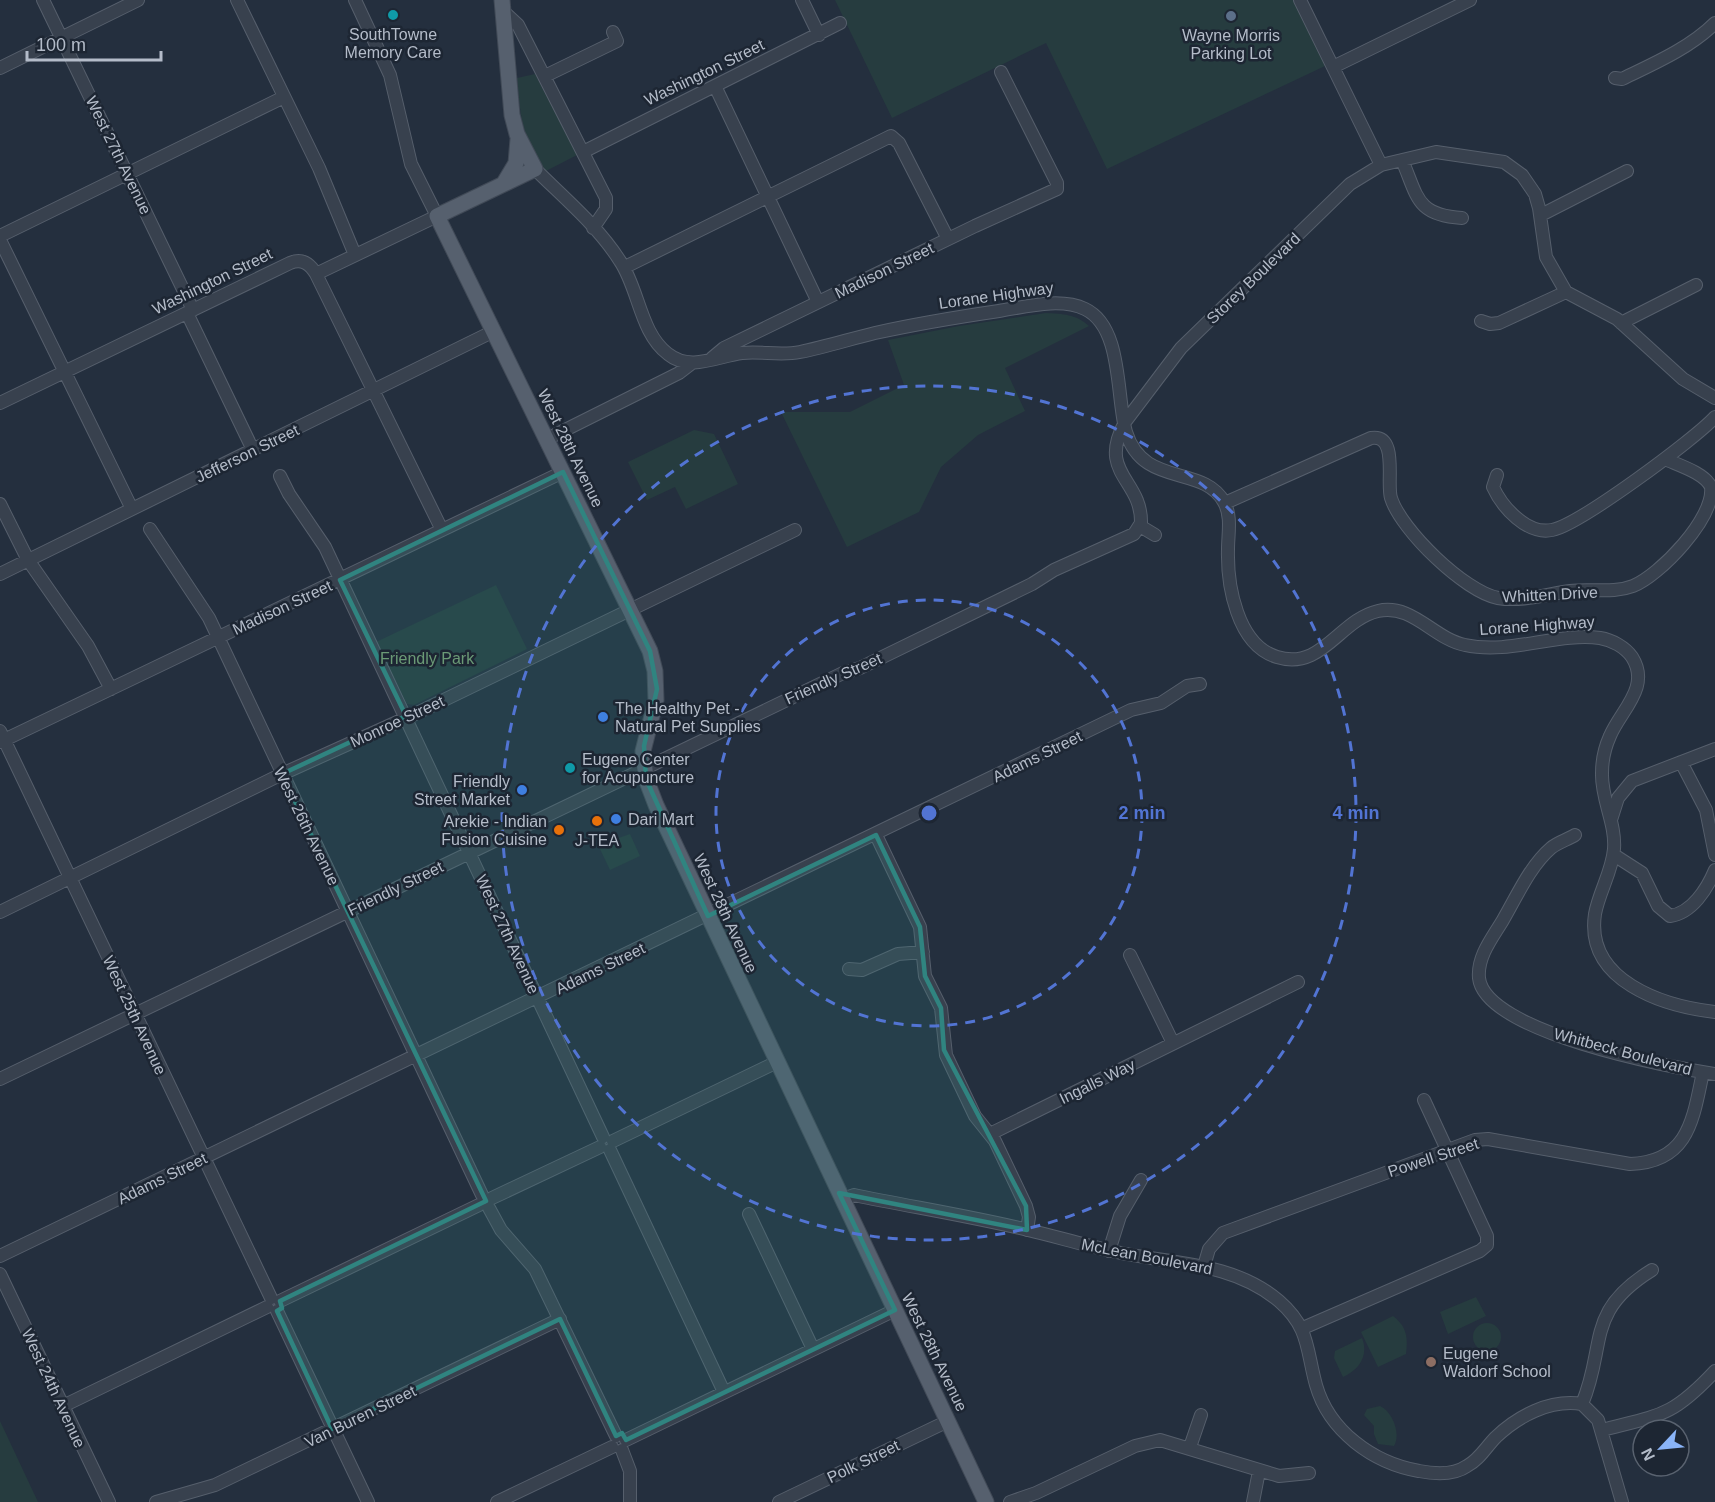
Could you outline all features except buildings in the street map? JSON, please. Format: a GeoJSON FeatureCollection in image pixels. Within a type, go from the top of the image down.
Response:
{"type":"FeatureCollection","features":[{"type":"Feature","properties":{"kind":"main road"},"geometry":{"type":"LineString","coordinates":[[503,6],[511,107],[519,150],[516,163],[504,183]]}},
{"type":"Feature","properties":{"kind":"main road"},"geometry":{"type":"LineString","coordinates":[[437,216],[534,169],[517,134]]}},
{"type":"Feature","properties":{"kind":"main road"},"geometry":{"type":"LineString","coordinates":[[456,254],[452,221],[460,204]]}},
{"type":"Feature","properties":{"kind":"main road","name":"West 28th Avenue"},"geometry":{"type":"LineString","coordinates":[[437,216],[650,651],[656,679],[656,707],[644,746],[644,767],[656,805],[986,1502]]}},
{"type":"Feature","properties":{"kind":"street","name":"West 27th Avenue"},"geometry":{"type":"LineString","coordinates":[[43,0],[128,174],[253,450]]}},
{"type":"Feature","properties":{"kind":"street"},"geometry":{"type":"LineString","coordinates":[[0,68],[138,0]]}},
{"type":"Feature","properties":{"kind":"street"},"geometry":{"type":"LineString","coordinates":[[237,0],[320,168],[355,255]]}},
{"type":"Feature","properties":{"kind":"street","name":"West 28th Avenue"},"geometry":{"type":"LineString","coordinates":[[355,0],[390,75],[411,164],[437,216]]}},
{"type":"Feature","properties":{"kind":"street"},"geometry":{"type":"LineString","coordinates":[[802,0],[819,34]]}},
{"type":"Feature","properties":{"kind":"street"},"geometry":{"type":"LineString","coordinates":[[1300,0],[1381,165]]}},
{"type":"Feature","properties":{"kind":"street"},"geometry":{"type":"LineString","coordinates":[[1333,67],[1470,0]]}},
{"type":"Feature","properties":{"kind":"street"},"geometry":{"type":"LineString","coordinates":[[503,6],[518,25],[607,201],[606,208],[593,228]]}},
{"type":"Feature","properties":{"kind":"street","name":"Washington Street"},"geometry":{"type":"LineString","coordinates":[[583,152],[840,23]]}},
{"type":"Feature","properties":{"kind":"street"},"geometry":{"type":"LineString","coordinates":[[1615,78],[1622,79],[1669,55],[1696,39],[1715,23]]}},
{"type":"Feature","properties":{"kind":"street"},"geometry":{"type":"LineString","coordinates":[[545,76],[617,41],[613,32]]}},
{"type":"Feature","properties":{"kind":"street","name":"Madison Street"},"geometry":{"type":"LineString","coordinates":[[709,360],[724,348],[948,238],[1058,188],[1001,72]]}},
{"type":"Feature","properties":{"kind":"street"},"geometry":{"type":"LineString","coordinates":[[715,86],[818,302]]}},
{"type":"Feature","properties":{"kind":"street"},"geometry":{"type":"LineString","coordinates":[[132,509],[0,238],[284,97]]}},
{"type":"Feature","properties":{"kind":"street"},"geometry":{"type":"LineString","coordinates":[[625,267],[889,136],[894,138],[948,238]]}},
{"type":"Feature","properties":{"kind":"street","name":"Storey Boulevard"},"geometry":{"type":"LineString","coordinates":[[1125,422],[1181,348],[1342,192],[1381,165],[1447,153],[1504,162],[1522,175],[1529,184],[1541,215],[1546,257],[1566,292]]}},
{"type":"Feature","properties":{"kind":"street"},"geometry":{"type":"LineString","coordinates":[[1402,160],[1427,209],[1438,216],[1462,219]]}},
{"type":"Feature","properties":{"kind":"street"},"geometry":{"type":"LineString","coordinates":[[534,169],[593,228],[625,267],[647,325],[658,345],[676,360],[692,363]]}},
{"type":"Feature","properties":{"kind":"street"},"geometry":{"type":"LineString","coordinates":[[1541,215],[1627,171]]}},
{"type":"Feature","properties":{"kind":"street"},"geometry":{"type":"LineString","coordinates":[[437,216],[316,274],[441,531]]}},
{"type":"Feature","properties":{"kind":"street","name":"Washington Street"},"geometry":{"type":"LineString","coordinates":[[0,403],[293,261],[305,263],[316,274]]}},
{"type":"Feature","properties":{"kind":"street"},"geometry":{"type":"LineString","coordinates":[[1622,323],[1696,285]]}},
{"type":"Feature","properties":{"kind":"street"},"geometry":{"type":"LineString","coordinates":[[1481,321],[1490,324],[1499,323],[1566,292],[1622,323],[1683,379],[1715,398]]}},
{"type":"Feature","properties":{"kind":"street","name":"Lorane Highway"},"geometry":{"type":"LineString","coordinates":[[692,363],[744,353],[791,354],[880,332],[942,320],[1062,303],[1090,311],[1107,333],[1113,350],[1125,422],[1131,443],[1148,465],[1201,483],[1221,496],[1225,503],[1230,526],[1228,564],[1237,609],[1248,634],[1264,652],[1279,658],[1300,659],[1313,656],[1360,619],[1386,610],[1407,614],[1448,640],[1474,647],[1512,647],[1587,638],[1600,638],[1623,647],[1635,663],[1638,681],[1633,698],[1610,734],[1605,748],[1602,786],[1611,821],[1614,855],[1594,918],[1597,944],[1605,960],[1620,977],[1645,994],[1687,1009],[1715,1012]]}},
{"type":"Feature","properties":{"kind":"street","name":"Jefferson Street"},"geometry":{"type":"LineString","coordinates":[[0,574],[494,331]]}},
{"type":"Feature","properties":{"kind":"street"},"geometry":{"type":"LineString","coordinates":[[547,439],[679,374],[692,363]]}},
{"type":"Feature","properties":{"kind":"street"},"geometry":{"type":"LineString","coordinates":[[1497,475],[1493,487],[1509,512],[1536,529],[1553,530],[1598,504],[1665,459],[1715,417]]}},
{"type":"Feature","properties":{"kind":"street"},"geometry":{"type":"LineString","coordinates":[[1125,422],[1118,435],[1114,454],[1138,507],[1140,526],[1155,535]]}},
{"type":"Feature","properties":{"kind":"street","name":"Whitten Drive"},"geometry":{"type":"LineString","coordinates":[[1225,503],[1375,437],[1384,441],[1390,453],[1388,486],[1394,506],[1418,541],[1434,557],[1483,593],[1500,598],[1573,591],[1615,591],[1644,581],[1669,563],[1702,522],[1712,501],[1712,492],[1703,479],[1665,459]]}},
{"type":"Feature","properties":{"kind":"street","name":"Madison Street"},"geometry":{"type":"LineString","coordinates":[[1,738],[218,638],[563,472]]}},
{"type":"Feature","properties":{"kind":"street","name":"West 27th Avenue"},"geometry":{"type":"LineString","coordinates":[[280,476],[289,494],[319,536],[724,1392]]}},
{"type":"Feature","properties":{"kind":"street"},"geometry":{"type":"LineString","coordinates":[[0,504],[28,560],[88,646],[111,688]]}},
{"type":"Feature","properties":{"kind":"street","name":"Friendly Street"},"geometry":{"type":"LineString","coordinates":[[0,1079],[644,767],[833,678],[860,668],[1032,584],[1054,570],[1126,539],[1140,526]]}},
{"type":"Feature","properties":{"kind":"street","name":"West 26th Avenue"},"geometry":{"type":"LineString","coordinates":[[150,529],[200,602],[501,1230],[535,1269],[560,1319],[630,1471],[630,1502]]}},
{"type":"Feature","properties":{"kind":"street","name":"Monroe Street"},"geometry":{"type":"LineString","coordinates":[[0,912],[282,774],[795,530]]}},
{"type":"Feature","properties":{"kind":"street","name":"Adams Street"},"geometry":{"type":"LineString","coordinates":[[0,1256],[1131,710],[1161,703],[1187,686],[1200,684]]}},
{"type":"Feature","properties":{"kind":"street","name":"West 25th Avenue"},"geometry":{"type":"LineString","coordinates":[[1,738],[368,1502]]}},
{"type":"Feature","properties":{"kind":"street"},"geometry":{"type":"LineString","coordinates":[[1611,821],[1618,798],[1628,784],[1715,749]]}},
{"type":"Feature","properties":{"kind":"street"},"geometry":{"type":"LineString","coordinates":[[1681,762],[1706,810],[1715,855]]}},
{"type":"Feature","properties":{"kind":"street"},"geometry":{"type":"LineString","coordinates":[[876,835],[917,921],[926,978],[940,1008],[944,1050],[975,1116],[990,1134],[1028,1212],[1027,1230]]}},
{"type":"Feature","properties":{"kind":"street","name":"Whitbeck Boulevard"},"geometry":{"type":"LineString","coordinates":[[1575,835],[1553,846],[1539,861],[1484,952],[1479,970],[1483,989],[1492,1002],[1505,1012],[1553,1034],[1650,1062],[1709,1073]]}},
{"type":"Feature","properties":{"kind":"street"},"geometry":{"type":"LineString","coordinates":[[1614,855],[1642,873],[1658,906],[1670,916],[1679,915],[1690,906],[1715,870]]}},
{"type":"Feature","properties":{"kind":"street"},"geometry":{"type":"LineString","coordinates":[[849,969],[862,970],[898,954],[923,952]]}},
{"type":"Feature","properties":{"kind":"street"},"geometry":{"type":"LineString","coordinates":[[1130,955],[1173,1043]]}},
{"type":"Feature","properties":{"kind":"street","name":"Ingalls Way"},"geometry":{"type":"LineString","coordinates":[[990,1134],[1298,982]]}},
{"type":"Feature","properties":{"kind":"street"},"geometry":{"type":"LineString","coordinates":[[63,1406],[777,1062]]}},
{"type":"Feature","properties":{"kind":"street","name":"Powell Street"},"geometry":{"type":"LineString","coordinates":[[1204,1266],[1209,1249],[1223,1233],[1448,1149],[1488,1139],[1630,1164],[1645,1164],[1676,1148],[1687,1135],[1709,1073]]}},
{"type":"Feature","properties":{"kind":"street"},"geometry":{"type":"LineString","coordinates":[[1424,1101],[1487,1236],[1487,1245],[1480,1251],[1303,1328],[1316,1385],[1324,1407],[1339,1428],[1357,1445],[1369,1452],[1399,1466],[1418,1471],[1441,1473],[1459,1470],[1476,1460],[1495,1438],[1523,1417],[1560,1403],[1582,1404],[1593,1414],[1602,1430],[1622,1502]]}},
{"type":"Feature","properties":{"kind":"street"},"geometry":{"type":"LineString","coordinates":[[1109,1251],[1120,1216],[1141,1180]]}},
{"type":"Feature","properties":{"kind":"street","name":"McLean Boulevard"},"geometry":{"type":"LineString","coordinates":[[843,1200],[854,1196],[1027,1230],[1109,1251],[1204,1266],[1232,1275],[1271,1296],[1294,1316],[1303,1328]]}},
{"type":"Feature","properties":{"kind":"street"},"geometry":{"type":"LineString","coordinates":[[749,1214],[813,1349]]}},
{"type":"Feature","properties":{"kind":"street"},"geometry":{"type":"LineString","coordinates":[[1582,1404],[1587,1392],[1600,1326],[1620,1295],[1636,1280],[1652,1270]]}},
{"type":"Feature","properties":{"kind":"street","name":"West 24th Avenue"},"geometry":{"type":"LineString","coordinates":[[0,1274],[109,1502]]}},
{"type":"Feature","properties":{"kind":"street"},"geometry":{"type":"LineString","coordinates":[[497,1502],[895,1310]]}},
{"type":"Feature","properties":{"kind":"street","name":"Van Buren Street"},"geometry":{"type":"LineString","coordinates":[[156,1502],[215,1485],[560,1319]]}},
{"type":"Feature","properties":{"kind":"street"},"geometry":{"type":"LineString","coordinates":[[1602,1430],[1663,1415],[1682,1404],[1715,1371]]}},
{"type":"Feature","properties":{"kind":"street"},"geometry":{"type":"LineString","coordinates":[[1190,1447],[1201,1415]]}},
{"type":"Feature","properties":{"kind":"street","name":"Polk Street"},"geometry":{"type":"LineString","coordinates":[[778,1502],[948,1421]]}},
{"type":"Feature","properties":{"kind":"street"},"geometry":{"type":"LineString","coordinates":[[1010,1502],[1036,1493],[1135,1446],[1160,1440],[1190,1447],[1279,1476],[1310,1473]]}},
{"type":"Feature","properties":{"kind":"street"},"geometry":{"type":"LineString","coordinates":[[1253,1502],[1259,1471]]}},
{"type":"Feature","properties":{"kind":"highlighted area"},"geometry":{"type":"Polygon","coordinates":[[[563,472],[650,651],[657,689],[644,746],[646,779],[708,916],[876,835],[920,927],[925,976],[941,1008],[944,1050],[1026,1206],[1027,1230],[839,1193],[895,1310],[626,1440],[622,1433],[616,1436],[560,1319],[332,1429],[277,1311],[282,1308],[280,1301],[486,1201],[282,774],[406,716],[340,580],[563,472]]]}},
{"type":"Feature","properties":{"kind":"green space"},"geometry":{"type":"Polygon","coordinates":[[[835,0],[1294,0],[1325,66],[1107,169],[1046,43],[892,118],[835,0]]]}},
{"type":"Feature","properties":{"kind":"green space"},"geometry":{"type":"Polygon","coordinates":[[[535,74],[577,155],[546,171],[527,137],[520,105],[517,78],[535,74]]]}},
{"type":"Feature","properties":{"kind":"green space"},"geometry":{"type":"Polygon","coordinates":[[[1046,313],[1074,317],[1089,326],[1005,368],[1025,411],[978,435],[941,467],[919,512],[847,547],[781,412],[850,412],[904,385],[888,340],[959,326],[1046,313]]]}},
{"type":"Feature","properties":{"kind":"green space"},"geometry":{"type":"Polygon","coordinates":[[[694,430],[714,434],[738,484],[686,509],[675,487],[647,500],[628,462],[694,430]]]}},
{"type":"Feature","properties":{"kind":"green space","name":"Friendly Park"},"geometry":{"type":"Polygon","coordinates":[[[496,585],[527,649],[414,705],[407,704],[376,642],[496,585]]]}},
{"type":"Feature","properties":{"kind":"green space"},"geometry":{"type":"Polygon","coordinates":[[[630,834],[640,856],[610,870],[598,845],[630,834]]]}},
{"type":"Feature","properties":{"kind":"green space"},"geometry":{"type":"Polygon","coordinates":[[[1476,1297],[1486,1316],[1448,1334],[1440,1312],[1476,1297]]]}},
{"type":"Feature","properties":{"kind":"green space"},"geometry":{"type":"Polygon","coordinates":[[[1393,1316],[1401,1324],[1405,1333],[1406,1354],[1378,1367],[1361,1332],[1393,1316]]]}},
{"type":"Feature","properties":{"kind":"green space"},"geometry":{"type":"Polygon","coordinates":[[[1487,1323],[1497,1327],[1501,1337],[1497,1347],[1487,1351],[1477,1347],[1473,1337],[1477,1327],[1487,1323]]]}},
{"type":"Feature","properties":{"kind":"green space"},"geometry":{"type":"Polygon","coordinates":[[[1362,1338],[1364,1351],[1361,1362],[1343,1377],[1334,1358],[1335,1351],[1362,1338]]]}},
{"type":"Feature","properties":{"kind":"green space"},"geometry":{"type":"Polygon","coordinates":[[[1380,1406],[1392,1418],[1397,1436],[1394,1446],[1378,1444],[1374,1426],[1364,1415],[1367,1409],[1380,1406]]]}},
{"type":"Feature","properties":{"kind":"green space"},"geometry":{"type":"Polygon","coordinates":[[[0,1421],[38,1502],[0,1502],[0,1421]]]}},
{"type":"Feature","properties":{"kind":"place","name":"SouthTowne Memory Care"},"geometry":{"type":"Point","coordinates":[393,15]}},
{"type":"Feature","properties":{"kind":"place","name":"Wayne Morris Parking Lot"},"geometry":{"type":"Point","coordinates":[1231,16]}},
{"type":"Feature","properties":{"kind":"place","name":"The Healthy Pet - Natural Pet Supplies"},"geometry":{"type":"Point","coordinates":[603,717]}},
{"type":"Feature","properties":{"kind":"place","name":"Eugene Center for Acupuncture"},"geometry":{"type":"Point","coordinates":[570,768]}},
{"type":"Feature","properties":{"kind":"place","name":"Friendly Street Market"},"geometry":{"type":"Point","coordinates":[522,790]}},
{"type":"Feature","properties":{"kind":"place","name":"Dari Mart"},"geometry":{"type":"Point","coordinates":[616,819]}},
{"type":"Feature","properties":{"kind":"place","name":"J-TEA"},"geometry":{"type":"Point","coordinates":[597,821]}},
{"type":"Feature","properties":{"kind":"place","name":"Arekie - Indian Fusion Cuisine"},"geometry":{"type":"Point","coordinates":[559,830]}},
{"type":"Feature","properties":{"kind":"place","name":"Eugene Waldorf School"},"geometry":{"type":"Point","coordinates":[1431,1362]}}]}
